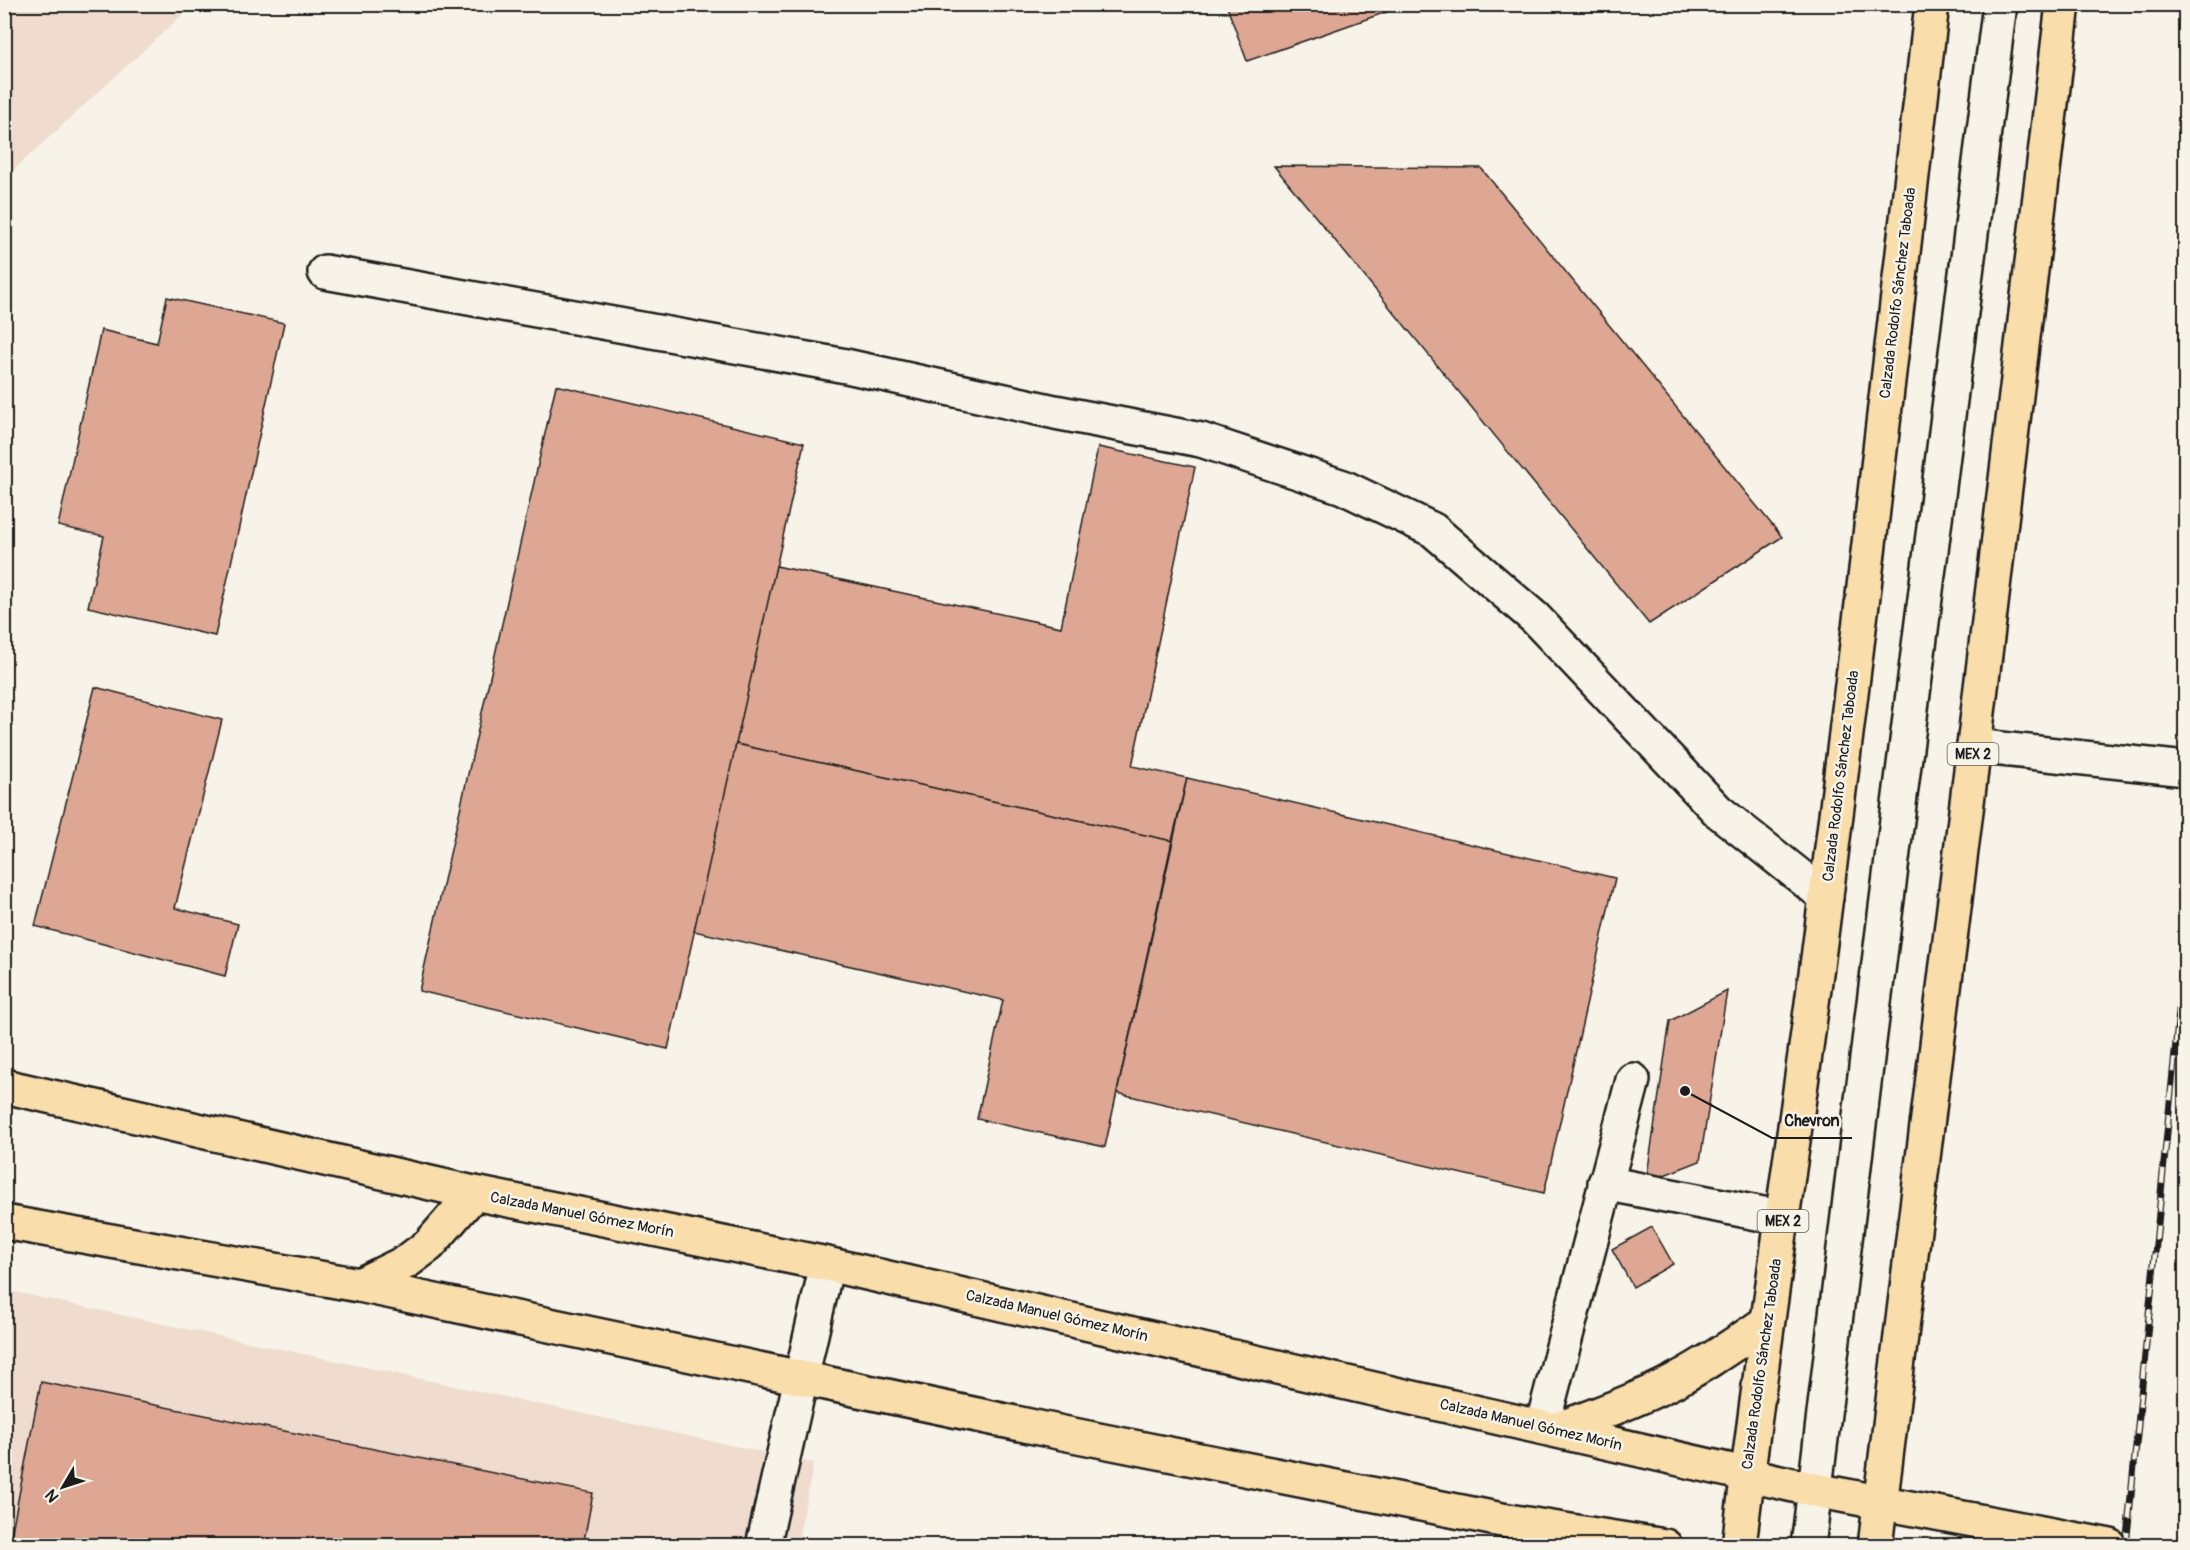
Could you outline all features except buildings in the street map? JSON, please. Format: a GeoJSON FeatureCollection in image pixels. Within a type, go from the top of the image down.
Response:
{"type":"FeatureCollection","features":[{"type":"Feature","properties":{"kind":"main road","name":"Calzada Rodolfo Sánchez Taboada"},"geometry":{"type":"LineString","coordinates":[[1739,1545],[1767,1322],[1826,897],[1932,4]]}},
{"type":"Feature","properties":{"kind":"main road","name":"MEX 2"},"geometry":{"type":"LineString","coordinates":[[1875,1545],[2063,4]]}},
{"type":"Feature","properties":{"kind":"main road","name":"Calzada Manuel Gómez Morín"},"geometry":{"type":"LineString","coordinates":[[4,1086],[474,1193],[827,1264],[1815,1490],[2110,1545]]}},
{"type":"Feature","properties":{"kind":"main road"},"geometry":{"type":"LineString","coordinates":[[359,1285],[406,1262],[429,1245],[474,1193]]}},
{"type":"Feature","properties":{"kind":"main road"},"geometry":{"type":"LineString","coordinates":[[4,1222],[359,1285],[1075,1435],[1502,1520],[1665,1545]]}},
{"type":"Feature","properties":{"kind":"main road"},"geometry":{"type":"LineString","coordinates":[[1548,1429],[1619,1407],[1663,1387],[1717,1356],[1767,1322]]}},
{"type":"Feature","properties":{"kind":"main road"},"geometry":{"type":"LineString","coordinates":[[1502,1520],[1540,1545]]}},
{"type":"Feature","properties":{"kind":"lane"},"geometry":{"type":"LineString","coordinates":[[1808,1545],[1870,1030],[2000,4]]}},
{"type":"Feature","properties":{"kind":"lane"},"geometry":{"type":"LineString","coordinates":[[326,272],[846,366],[1055,412],[1201,440],[1343,487],[1433,531],[1535,618],[1718,812],[1826,897]]}},
{"type":"Feature","properties":{"kind":"lane"},"geometry":{"type":"LineString","coordinates":[[1974,746],[2186,769]]}},
{"type":"Feature","properties":{"kind":"lane"},"geometry":{"type":"LineString","coordinates":[[1548,1429],[1605,1183],[1633,1080]]}},
{"type":"Feature","properties":{"kind":"lane"},"geometry":{"type":"LineString","coordinates":[[1605,1183],[1783,1218]]}},
{"type":"Feature","properties":{"kind":"lane"},"geometry":{"type":"LineString","coordinates":[[763,1545],[827,1264]]}},
{"type":"Feature","properties":{"kind":"shaded area"},"geometry":{"type":"Polygon","coordinates":[[[5,4],[193,4],[193,5],[5,178],[5,4]]]}},
{"type":"Feature","properties":{"kind":"shaded area"},"geometry":{"type":"Polygon","coordinates":[[[5,1290],[814,1463],[797,1545],[5,1546],[5,1290]]]}},
{"type":"Feature","properties":{"kind":"railway"},"geometry":{"type":"LineString","coordinates":[[2126,1546],[2186,941]]}},
{"type":"Feature","properties":{"kind":"place","name":"Chevron"},"geometry":{"type":"Point","coordinates":[1685,1091]}}]}
